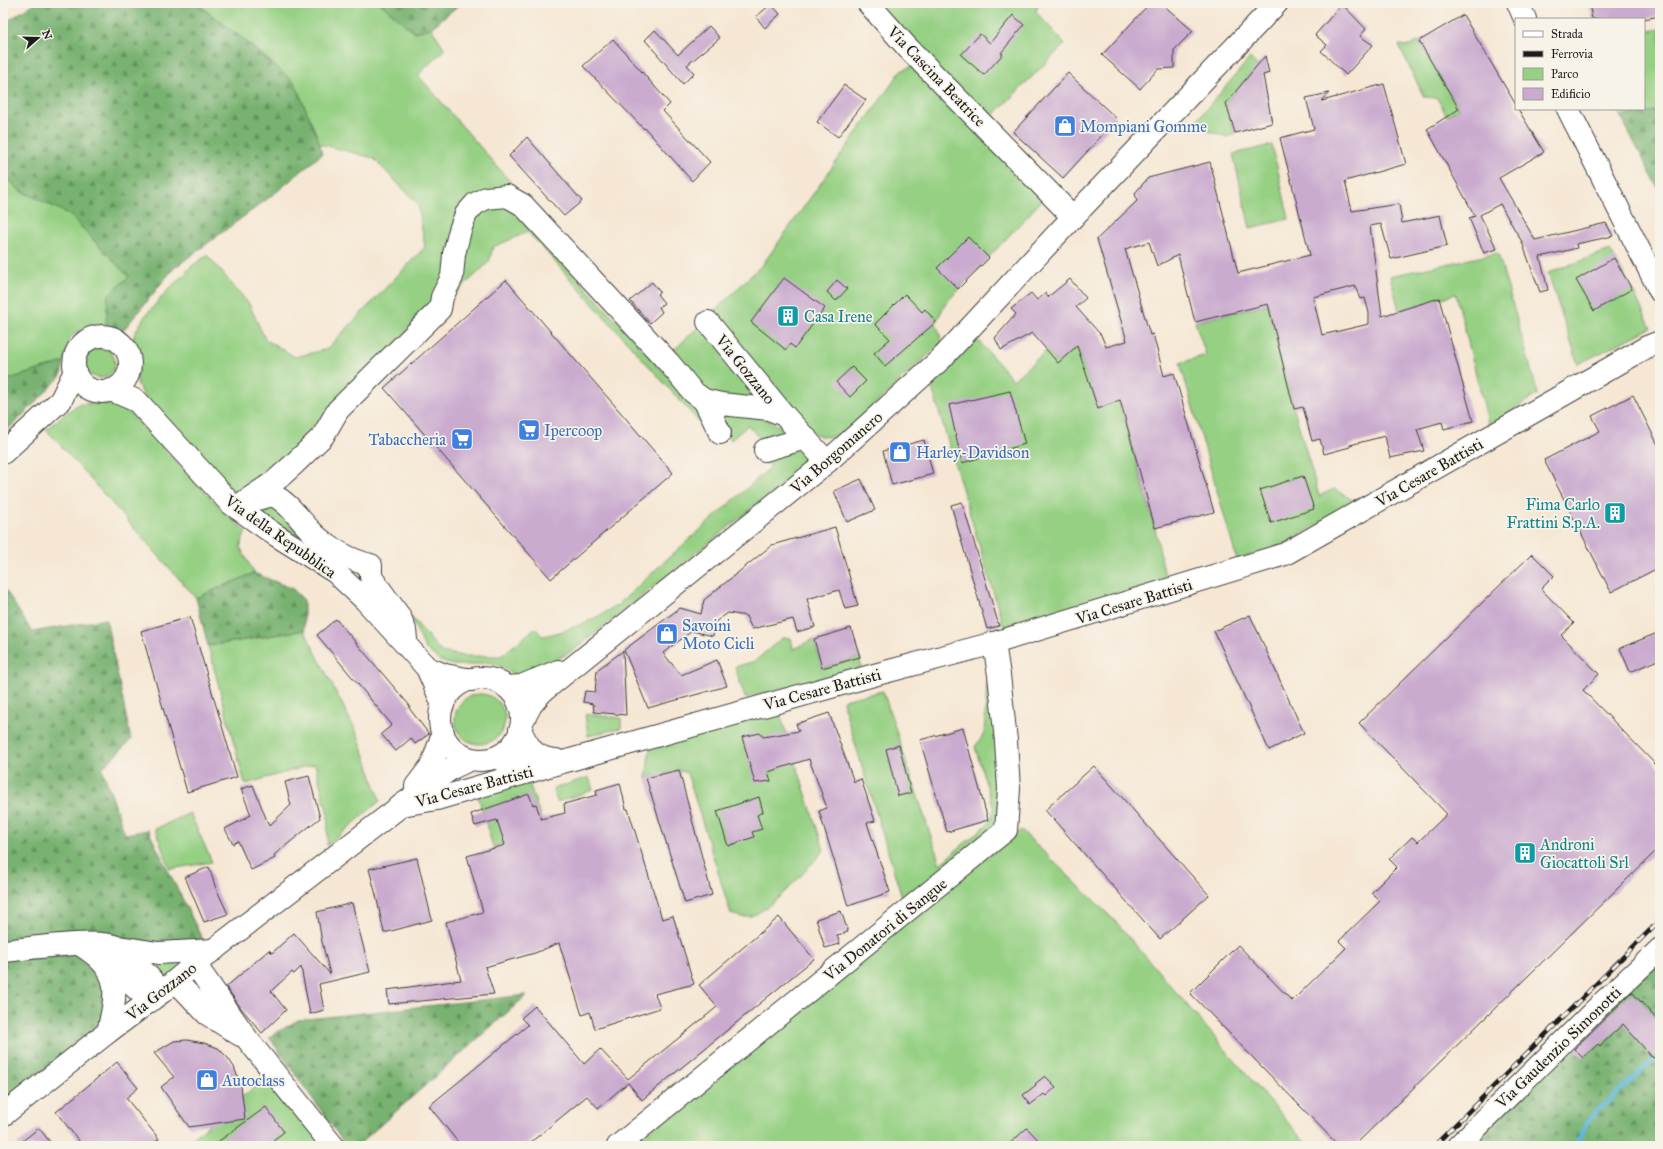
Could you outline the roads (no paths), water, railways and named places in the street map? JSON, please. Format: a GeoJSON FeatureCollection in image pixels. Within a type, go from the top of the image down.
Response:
{"type":"FeatureCollection","features":[{"type":"Feature","properties":{"kind":"street","name":"Via Cascina Beatrice"},"geometry":{"type":"LineString","coordinates":[[868,3],[907,47],[990,130],[1073,217]]}},
{"type":"Feature","properties":{"kind":"street","name":"Via Borgomanero"},"geometry":{"type":"LineString","coordinates":[[521,726],[531,705],[542,692],[577,662],[625,626],[827,462],[942,358],[1073,217],[1277,3]]}},
{"type":"Feature","properties":{"kind":"street"},"geometry":{"type":"LineString","coordinates":[[1518,3],[1525,18]]}},
{"type":"Feature","properties":{"kind":"street"},"geometry":{"type":"LineString","coordinates":[[1569,110],[1660,291]]}},
{"type":"Feature","properties":{"kind":"street"},"geometry":{"type":"LineString","coordinates":[[237,502],[274,482],[293,465],[323,436],[338,410],[440,309],[442,297],[452,277],[454,254],[466,214],[475,204],[486,198],[507,196],[523,205],[670,364],[693,392],[704,400],[720,433]]}},
{"type":"Feature","properties":{"kind":"street","name":"Via Gozzano"},"geometry":{"type":"LineString","coordinates":[[708,322],[784,415],[827,462]]}},
{"type":"Feature","properties":{"kind":"street","name":"Via della Repubblica"},"geometry":{"type":"LineString","coordinates":[[137,401],[129,371],[129,359],[122,345],[113,338],[100,336],[87,340],[79,348],[74,357],[75,371],[81,383],[137,401],[237,502],[274,534],[335,572],[365,600],[427,668],[443,705]]}},
{"type":"Feature","properties":{"kind":"street","name":"Via Cesare Battisti"},"geometry":{"type":"LineString","coordinates":[[402,805],[437,799],[567,760],[874,675],[994,644],[1286,554],[1647,347],[1660,342]]}},
{"type":"Feature","properties":{"kind":"street","name":"Via della Repubblica"},"geometry":{"type":"LineString","coordinates":[[3,454],[61,400],[75,371]]}},
{"type":"Feature","properties":{"kind":"street","name":"Via della Repubblica"},"geometry":{"type":"LineString","coordinates":[[61,400],[102,390],[122,383],[129,371]]}},
{"type":"Feature","properties":{"kind":"street","name":"Via Gozzano"},"geometry":{"type":"LineString","coordinates":[[704,400],[740,407],[769,410],[784,415]]}},
{"type":"Feature","properties":{"kind":"street"},"geometry":{"type":"LineString","coordinates":[[765,450],[806,438]]}},
{"type":"Feature","properties":{"kind":"street"},"geometry":{"type":"LineString","coordinates":[[237,502],[273,495],[283,500],[312,533],[358,562],[371,565],[371,577],[400,618],[405,630],[408,647]]}},
{"type":"Feature","properties":{"kind":"street","name":"Via Donatori di Sangue"},"geometry":{"type":"LineString","coordinates":[[618,1146],[1006,830],[1009,789],[1007,749],[994,644]]}},
{"type":"Feature","properties":{"kind":"street","name":"Via Borgomanero"},"geometry":{"type":"LineString","coordinates":[[506,687],[521,686],[577,662]]}},
{"type":"Feature","properties":{"kind":"street","name":"Via della Repubblica"},"geometry":{"type":"LineString","coordinates":[[427,668],[445,675],[472,680]]}},
{"type":"Feature","properties":{"kind":"street"},"geometry":{"type":"LineString","coordinates":[[472,680],[492,680],[506,687],[518,702],[520,710],[521,726],[516,741],[502,755],[495,758],[482,760],[471,759],[453,749],[443,733],[440,720],[446,698],[464,682],[472,680]]}},
{"type":"Feature","properties":{"kind":"street","name":"Via Cesare Battisti"},"geometry":{"type":"LineString","coordinates":[[521,726],[527,745],[540,757],[567,760]]}},
{"type":"Feature","properties":{"kind":"street"},"geometry":{"type":"LineString","coordinates":[[402,805],[432,765],[443,733]]}},
{"type":"Feature","properties":{"kind":"street","name":"Via Cesare Battisti"},"geometry":{"type":"LineString","coordinates":[[495,758],[545,767]]}},
{"type":"Feature","properties":{"kind":"street"},"geometry":{"type":"LineString","coordinates":[[402,805],[452,768],[471,759]]}},
{"type":"Feature","properties":{"kind":"street","name":"Via Gozzano"},"geometry":{"type":"LineString","coordinates":[[3,1115],[108,1032],[163,991],[195,964],[402,805]]}},
{"type":"Feature","properties":{"kind":"street"},"geometry":{"type":"LineString","coordinates":[[3,951],[86,949],[106,943],[116,947],[135,960],[163,991]]}},
{"type":"Feature","properties":{"kind":"street"},"geometry":{"type":"LineString","coordinates":[[116,947],[158,953],[214,950]]}},
{"type":"Feature","properties":{"kind":"street"},"geometry":{"type":"LineString","coordinates":[[86,949],[207,1014],[248,1040]]}},
{"type":"Feature","properties":{"kind":"street"},"geometry":{"type":"LineString","coordinates":[[86,949],[112,975],[115,987],[114,1010],[108,1032]]}},
{"type":"Feature","properties":{"kind":"street","name":"Via Gaudenzio Simonotti"},"geometry":{"type":"LineString","coordinates":[[1458,1146],[1599,1006],[1660,949]]}},
{"type":"Feature","properties":{"kind":"street"},"geometry":{"type":"LineString","coordinates":[[195,964],[248,1040],[333,1146]]}},
{"type":"Feature","properties":{"kind":"waterway"},"geometry":{"type":"LineString","coordinates":[[1575,1146],[1590,1118],[1660,1054]]}},
{"type":"Feature","properties":{"kind":"railway"},"geometry":{"type":"LineString","coordinates":[[1434,1146],[1660,920]]}},
{"type":"Feature","properties":{"kind":"place","name":"Mompiani Gomme"},"geometry":{"type":"Point","coordinates":[1065,126]}},
{"type":"Feature","properties":{"kind":"place","name":"Casa Irene"},"geometry":{"type":"Point","coordinates":[788,316]}},
{"type":"Feature","properties":{"kind":"place","name":"Ipercoop"},"geometry":{"type":"Point","coordinates":[529,430]}},
{"type":"Feature","properties":{"kind":"place","name":"Tabaccheria"},"geometry":{"type":"Point","coordinates":[462,439]}},
{"type":"Feature","properties":{"kind":"place","name":"Harley-Davidson"},"geometry":{"type":"Point","coordinates":[900,452]}},
{"type":"Feature","properties":{"kind":"place","name":"Fima Carlo Frattini S.p.A."},"geometry":{"type":"Point","coordinates":[1615,513]}},
{"type":"Feature","properties":{"kind":"place","name":"Savoini Moto Cicli"},"geometry":{"type":"Point","coordinates":[667,634]}},
{"type":"Feature","properties":{"kind":"place","name":"Androni Giocattoli Srl"},"geometry":{"type":"Point","coordinates":[1525,853]}},
{"type":"Feature","properties":{"kind":"place","name":"Autoclass"},"geometry":{"type":"Point","coordinates":[207,1080]}}]}
